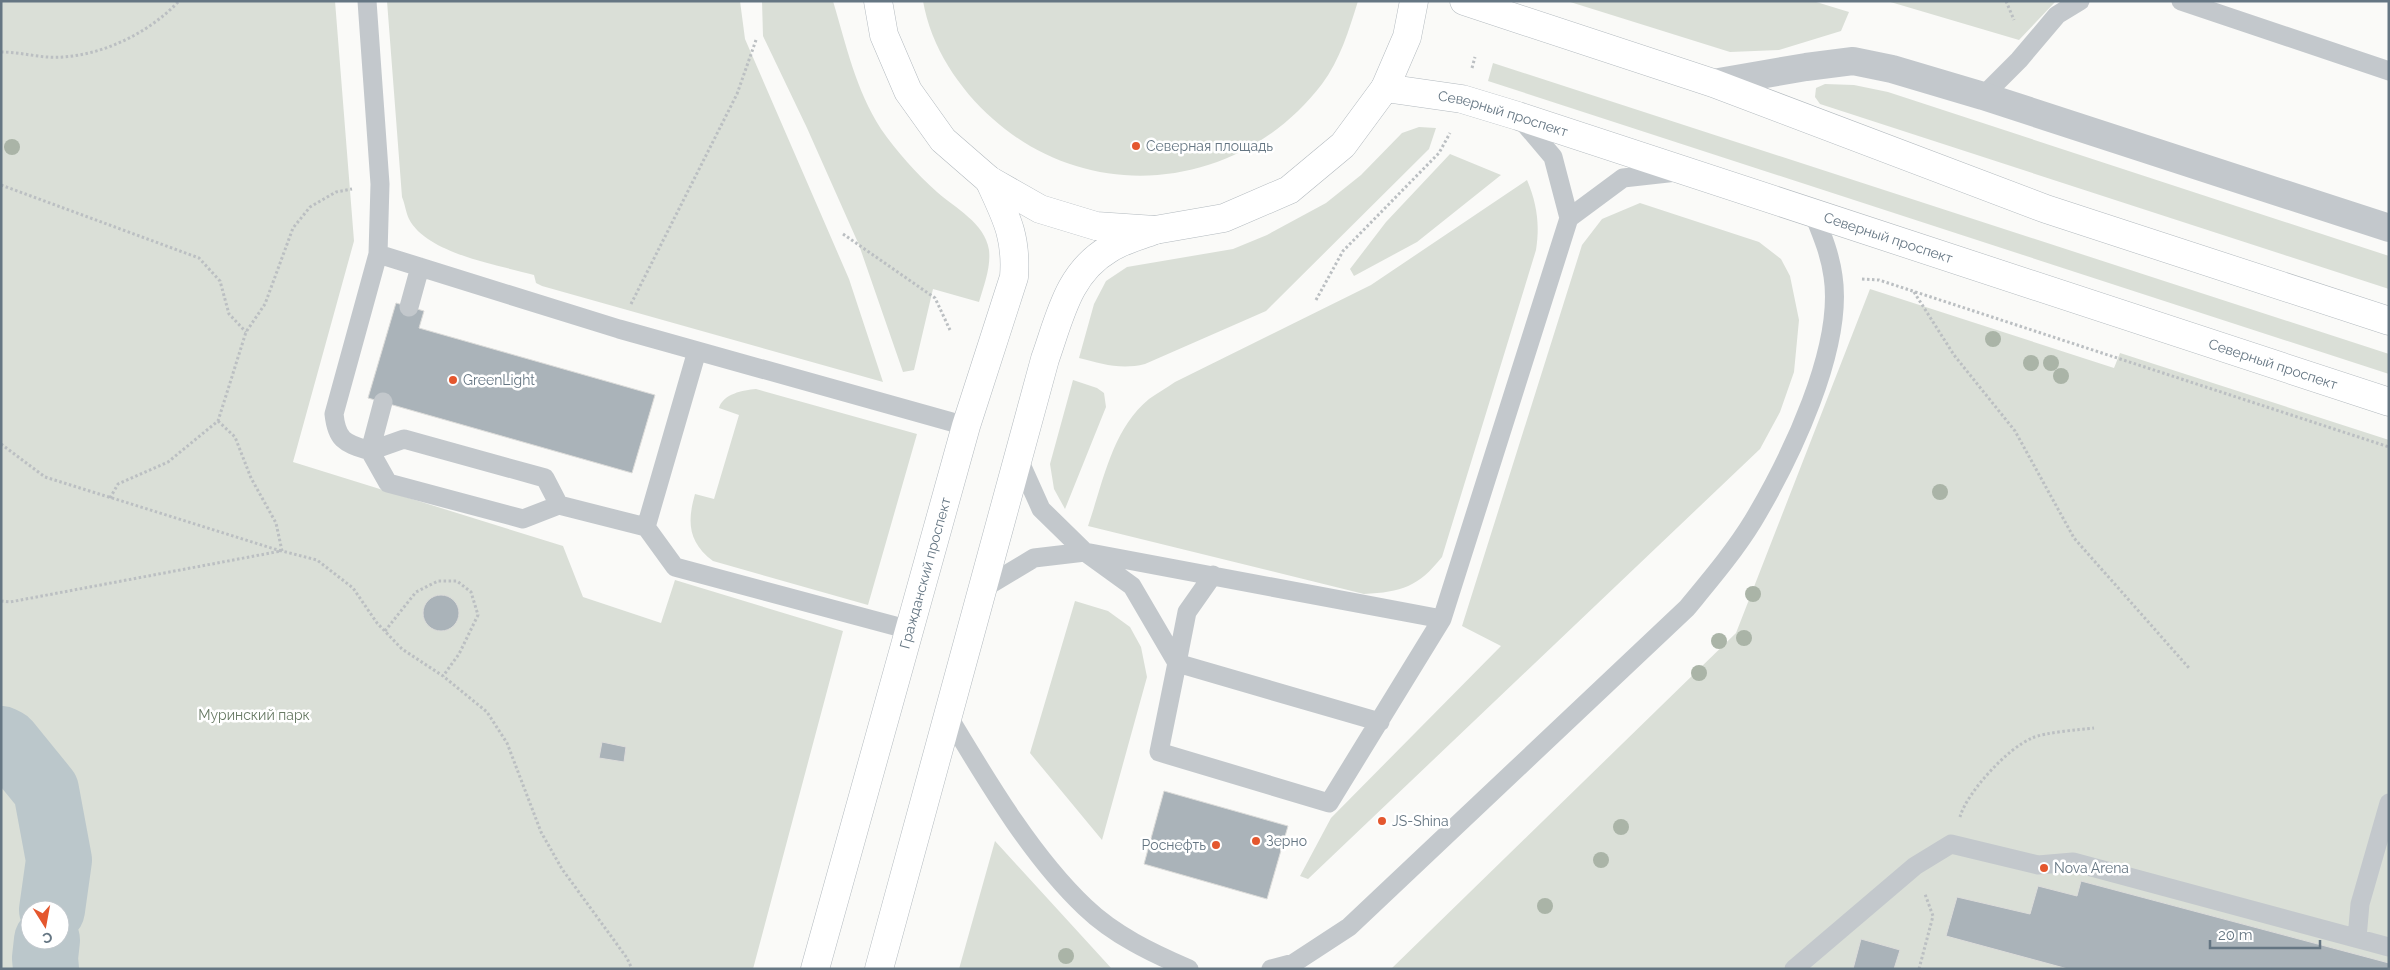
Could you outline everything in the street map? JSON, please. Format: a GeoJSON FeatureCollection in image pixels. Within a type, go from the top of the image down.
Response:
{"type":"FeatureCollection","features":[{"type":"Feature","properties":{"kind":"main road"},"geometry":{"type":"LineString","coordinates":[[878,1],[884,35],[908,90],[943,140],[988,180],[1040,209],[1096,226],[1155,230]]}},
{"type":"Feature","properties":{"kind":"main road"},"geometry":{"type":"LineString","coordinates":[[879,969],[1045,359],[1070,290],[1084,268],[1109,248],[1155,230],[1224,218],[1288,190],[1343,145],[1385,88],[1407,37],[1414,1]]}},
{"type":"Feature","properties":{"kind":"main road"},"geometry":{"type":"LineString","coordinates":[[1464,1],[1713,83],[2046,209],[2389,321]]}},
{"type":"Feature","properties":{"kind":"main road","name":"Северный проспект"},"geometry":{"type":"LineString","coordinates":[[1385,88],[1462,99],[1518,116],[1814,215],[2389,402]]}},
{"type":"Feature","properties":{"kind":"main road","name":"Гражданский проспект"},"geometry":{"type":"LineString","coordinates":[[815,969],[966,426],[1014,277],[1016,253],[1010,225],[988,180]]}},
{"type":"Feature","properties":{"kind":"street"},"geometry":{"type":"LineString","coordinates":[[1713,83],[1806,66],[1853,61],[1892,69],[1983,96],[2389,228]]}},
{"type":"Feature","properties":{"kind":"lane"},"geometry":{"type":"LineString","coordinates":[[367,1],[380,184],[378,254],[334,414],[336,430],[345,443],[370,451],[404,439],[545,478],[559,505]]}},
{"type":"Feature","properties":{"kind":"lane"},"geometry":{"type":"LineString","coordinates":[[1983,96],[2019,60],[2057,15],[2080,1]]}},
{"type":"Feature","properties":{"kind":"lane"},"geometry":{"type":"LineString","coordinates":[[2181,1],[2389,71]]}},
{"type":"Feature","properties":{"kind":"lane"},"geometry":{"type":"LineString","coordinates":[[1213,575],[1187,612],[1159,752],[1329,803],[1442,619],[1569,218],[1553,158],[1518,116]]}},
{"type":"Feature","properties":{"kind":"lane"},"geometry":{"type":"LineString","coordinates":[[1569,218],[1623,178],[1684,171]]}},
{"type":"Feature","properties":{"kind":"lane"},"geometry":{"type":"LineString","coordinates":[[1271,969],[1294,963],[1349,927],[1687,608],[1723,565],[1753,520],[1795,440],[1824,367],[1832,329],[1833,278],[1827,248],[1814,215]]}},
{"type":"Feature","properties":{"kind":"lane"},"geometry":{"type":"LineString","coordinates":[[378,254],[697,351],[966,426]]}},
{"type":"Feature","properties":{"kind":"lane"},"geometry":{"type":"LineString","coordinates":[[409,307],[420,267]]}},
{"type":"Feature","properties":{"kind":"lane"},"geometry":{"type":"LineString","coordinates":[[646,527],[697,351]]}},
{"type":"Feature","properties":{"kind":"lane"},"geometry":{"type":"LineString","coordinates":[[383,402],[370,451],[388,483],[523,519],[559,505],[646,527],[675,567],[910,630]]}},
{"type":"Feature","properties":{"kind":"lane"},"geometry":{"type":"LineString","coordinates":[[1018,460],[1041,509],[1086,552],[1132,586],[1177,664],[1380,722]]}},
{"type":"Feature","properties":{"kind":"lane"},"geometry":{"type":"LineString","coordinates":[[984,588],[1034,558],[1086,552],[1442,619]]}},
{"type":"Feature","properties":{"kind":"lane"},"geometry":{"type":"LineString","coordinates":[[948,716],[994,793],[1070,892],[1086,908],[1139,947],[1189,969]]}},
{"type":"Feature","properties":{"kind":"lane"},"geometry":{"type":"LineString","coordinates":[[2357,938],[2360,904],[2389,803]]}},
{"type":"Feature","properties":{"kind":"lane"},"geometry":{"type":"LineString","coordinates":[[1794,969],[1915,866],[1951,844],[2038,865],[2073,862],[2389,947]]}},
{"type":"Feature","properties":{"kind":"path"},"geometry":{"type":"LineString","coordinates":[[1,52],[63,57],[114,46],[163,18],[179,1]]}},
{"type":"Feature","properties":{"kind":"path"},"geometry":{"type":"LineString","coordinates":[[619,328],[737,94],[756,40]]}},
{"type":"Feature","properties":{"kind":"path"},"geometry":{"type":"LineString","coordinates":[[1316,300],[1343,251],[1439,153],[1450,133]]}},
{"type":"Feature","properties":{"kind":"path"},"geometry":{"type":"LineString","coordinates":[[110,498],[118,484],[168,462],[218,421],[246,332],[265,304],[292,228],[310,207],[336,192],[380,184]]}},
{"type":"Feature","properties":{"kind":"path"},"geometry":{"type":"LineString","coordinates":[[1,185],[200,258],[220,281],[229,314],[246,332]]}},
{"type":"Feature","properties":{"kind":"path"},"geometry":{"type":"LineString","coordinates":[[844,234],[934,298],[950,330]]}},
{"type":"Feature","properties":{"kind":"path"},"geometry":{"type":"LineString","coordinates":[[1833,278],[1879,280],[2389,447]]}},
{"type":"Feature","properties":{"kind":"path"},"geometry":{"type":"LineString","coordinates":[[1913,292],[1954,355],[2015,430],[2074,538],[2190,668]]}},
{"type":"Feature","properties":{"kind":"path"},"geometry":{"type":"LineString","coordinates":[[218,421],[235,438],[251,478],[276,523],[282,551]]}},
{"type":"Feature","properties":{"kind":"path"},"geometry":{"type":"LineString","coordinates":[[1,444],[44,477],[282,551],[317,560],[353,588],[384,631],[402,649],[443,676],[487,712],[507,742],[541,832],[562,869],[627,958],[632,969]]}},
{"type":"Feature","properties":{"kind":"path"},"geometry":{"type":"LineString","coordinates":[[1,601],[68,591],[282,551]]}},
{"type":"Feature","properties":{"kind":"path"},"geometry":{"type":"LineString","coordinates":[[384,631],[416,592],[438,581],[457,581],[471,592],[478,615],[459,654],[443,676]]}},
{"type":"Feature","properties":{"kind":"path"},"geometry":{"type":"LineString","coordinates":[[1951,844],[1963,806],[1998,762],[2032,738],[2094,728]]}},
{"type":"Feature","properties":{"kind":"path"},"geometry":{"type":"LineString","coordinates":[[1915,866],[1933,916],[1919,969]]}},
{"type":"Feature","properties":{"kind":"green space","name":"Муринский парк"},"geometry":{"type":"Polygon","coordinates":[[[1,1],[335,1],[354,241],[293,462],[563,546],[583,597],[661,623],[675,580],[843,631],[753,969],[1,969],[1,1]]]}},
{"type":"Feature","properties":{"kind":"green space"},"geometry":{"type":"Polygon","coordinates":[[[387,1],[740,1],[745,39],[849,279],[883,382],[542,286],[536,283],[534,275],[465,256],[431,241],[418,231],[409,219],[402,197],[387,1]]]}},
{"type":"Feature","properties":{"kind":"green space"},"geometry":{"type":"Polygon","coordinates":[[[762,1],[833,1],[858,83],[881,129],[914,170],[976,224],[986,240],[989,250],[989,263],[979,302],[933,289],[914,370],[903,372],[859,245],[807,128],[763,36],[762,1]]]}},
{"type":"Feature","properties":{"kind":"green space"},"geometry":{"type":"Polygon","coordinates":[[[923,1],[1358,1],[1334,65],[1322,84],[1289,119],[1251,146],[1209,165],[1165,174],[1120,175],[1075,166],[1033,147],[993,119],[969,94],[948,66],[933,35],[923,1]]]}},
{"type":"Feature","properties":{"kind":"green space"},"geometry":{"type":"Polygon","coordinates":[[[1567,1],[1813,1],[1849,12],[1841,31],[1779,50],[1730,52],[1567,1]]]}},
{"type":"Feature","properties":{"kind":"green space"},"geometry":{"type":"Polygon","coordinates":[[[1887,1],[2056,1],[2019,40],[1887,1]]]}},
{"type":"Feature","properties":{"kind":"green space"},"geometry":{"type":"Polygon","coordinates":[[[1493,63],[2389,354],[2389,374],[1488,81],[1493,63]]]}},
{"type":"Feature","properties":{"kind":"green space"},"geometry":{"type":"Polygon","coordinates":[[[1825,84],[1854,85],[1888,92],[2389,256],[2389,289],[1820,104],[1815,97],[1816,88],[1825,84]]]}},
{"type":"Feature","properties":{"kind":"green space"},"geometry":{"type":"Polygon","coordinates":[[[1419,127],[1436,128],[1429,149],[1266,311],[1145,364],[1120,366],[1079,358],[1094,304],[1106,281],[1127,267],[1233,249],[1267,235],[1326,203],[1361,175],[1402,133],[1419,127]]]}},
{"type":"Feature","properties":{"kind":"green space"},"geometry":{"type":"Polygon","coordinates":[[[1450,154],[1501,175],[1417,242],[1354,276],[1350,269],[1386,222],[1450,154]]]}},
{"type":"Feature","properties":{"kind":"green space"},"geometry":{"type":"Polygon","coordinates":[[[1527,180],[1537,214],[1536,250],[1442,557],[1425,575],[1408,586],[1399,589],[1389,592],[1364,594],[1088,526],[1117,441],[1136,411],[1149,399],[1175,382],[1371,285],[1527,180]]]}},
{"type":"Feature","properties":{"kind":"green space"},"geometry":{"type":"Polygon","coordinates":[[[1640,203],[1759,242],[1781,259],[1790,276],[1799,320],[1794,372],[1780,412],[1760,449],[1308,879],[1300,876],[1331,818],[1501,646],[1462,626],[1582,245],[1602,219],[1640,203]]]}},
{"type":"Feature","properties":{"kind":"green space"},"geometry":{"type":"Polygon","coordinates":[[[1870,289],[2114,368],[2120,353],[2389,440],[2389,969],[1391,969],[1736,633],[1870,289]]]}},
{"type":"Feature","properties":{"kind":"green space"},"geometry":{"type":"Polygon","coordinates":[[[1073,380],[1097,388],[1104,393],[1106,407],[1065,509],[1054,489],[1050,464],[1073,380]]]}},
{"type":"Feature","properties":{"kind":"green space"},"geometry":{"type":"Polygon","coordinates":[[[756,389],[917,434],[868,605],[713,561],[694,539],[691,514],[695,494],[714,499],[739,415],[719,408],[721,403],[729,396],[745,390],[756,389]]]}},
{"type":"Feature","properties":{"kind":"green space"},"geometry":{"type":"Polygon","coordinates":[[[1075,601],[1108,611],[1130,627],[1141,647],[1147,677],[1102,840],[1030,753],[1075,601]]]}},
{"type":"Feature","properties":{"kind":"green space"},"geometry":{"type":"Polygon","coordinates":[[[995,841],[1112,969],[959,969],[995,841]]]}},
{"type":"Feature","properties":{"kind":"building"},"geometry":{"type":"Polygon","coordinates":[[[396,303],[424,311],[419,328],[655,395],[632,473],[368,398],[396,303]]]}},
{"type":"Feature","properties":{"kind":"building"},"geometry":{"type":"Polygon","coordinates":[[[441,595],[448,596],[454,600],[458,606],[458,620],[454,626],[448,630],[441,631],[434,630],[428,626],[424,620],[423,613],[424,606],[428,600],[434,596],[441,595]]]}},
{"type":"Feature","properties":{"kind":"building"},"geometry":{"type":"Polygon","coordinates":[[[602,742],[626,747],[624,762],[599,758],[602,742]]]}},
{"type":"Feature","properties":{"kind":"building","name":"Роснефть"},"geometry":{"type":"Polygon","coordinates":[[[1164,791],[1288,826],[1267,899],[1144,864],[1164,791]]]}},
{"type":"Feature","properties":{"kind":"building"},"geometry":{"type":"Polygon","coordinates":[[[2081,881],[2389,963],[2389,969],[2068,969],[1946,936],[1957,897],[2030,914],[2038,886],[2077,896],[2081,881]]]}},
{"type":"Feature","properties":{"kind":"building"},"geometry":{"type":"Polygon","coordinates":[[[1861,939],[1900,950],[1894,969],[1853,969],[1861,939]]]}},
{"type":"Feature","properties":{"kind":"waterway"},"geometry":{"type":"LineString","coordinates":[[1,739],[7,742],[46,790],[59,860],[53,900]]}},
{"type":"Feature","properties":{"kind":"waterway"},"geometry":{"type":"LineString","coordinates":[[46,950],[46,969]]}},
{"type":"Feature","properties":{"kind":"place","name":"Северная площадь"},"geometry":{"type":"Point","coordinates":[1136,146]}},
{"type":"Feature","properties":{"kind":"place","name":"GreenLight"},"geometry":{"type":"Point","coordinates":[453,380]}},
{"type":"Feature","properties":{"kind":"place","name":"JS-Shina"},"geometry":{"type":"Point","coordinates":[1382,821]}},
{"type":"Feature","properties":{"kind":"place","name":"Зерно"},"geometry":{"type":"Point","coordinates":[1256,841]}},
{"type":"Feature","properties":{"kind":"place","name":"Роснефть"},"geometry":{"type":"Point","coordinates":[1216,845]}},
{"type":"Feature","properties":{"kind":"place","name":"Nova Arena"},"geometry":{"type":"Point","coordinates":[2044,868]}}]}
